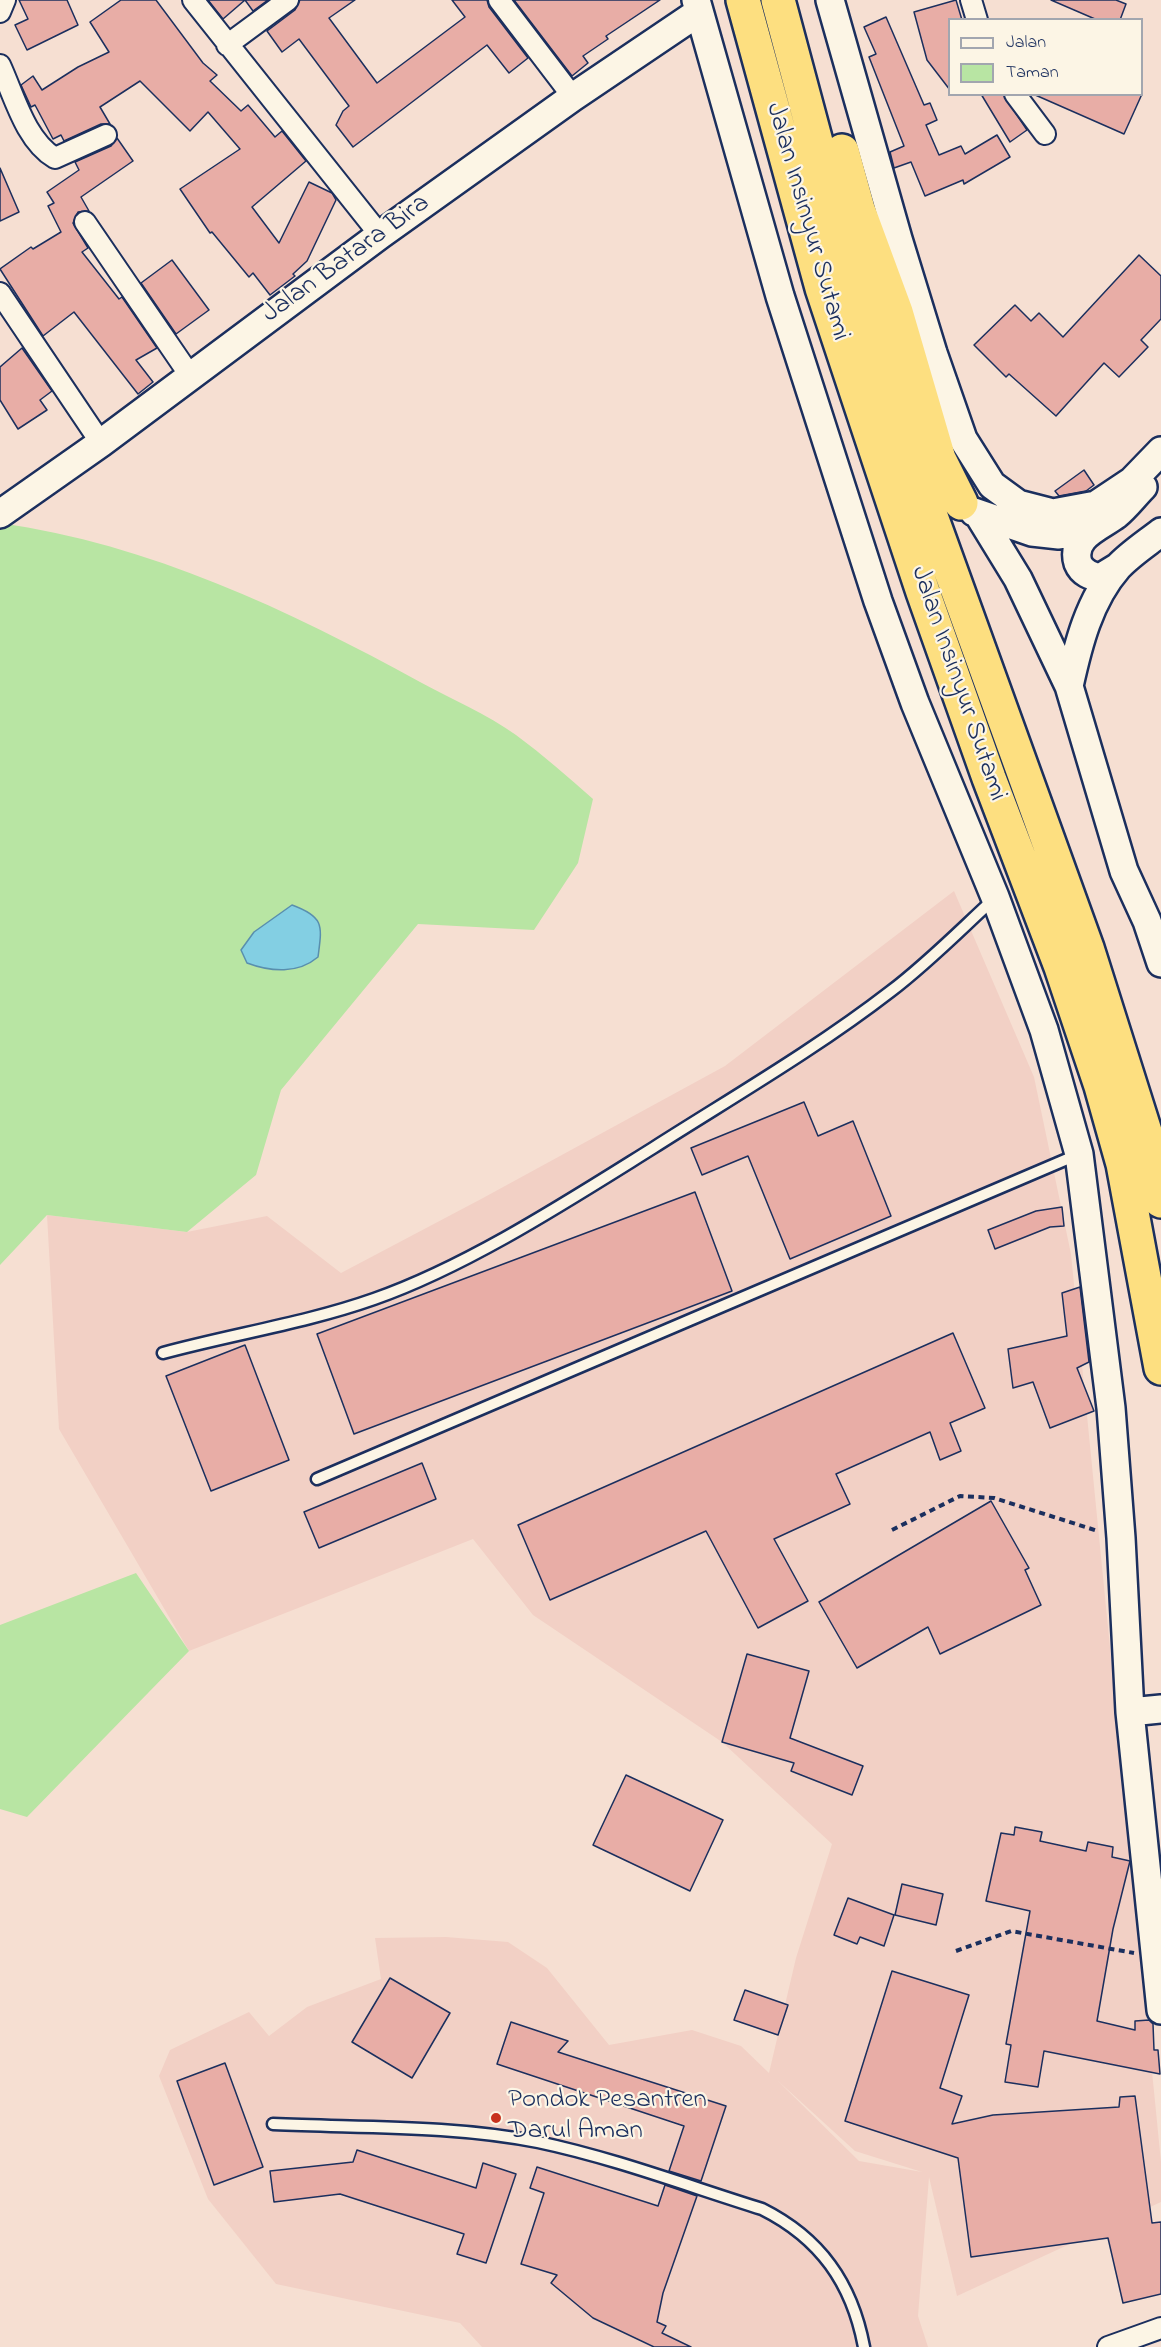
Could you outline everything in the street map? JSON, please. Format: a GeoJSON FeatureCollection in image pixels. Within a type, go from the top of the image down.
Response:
{"type":"FeatureCollection","features":[{"type":"Feature","properties":{"kind":"highway","name":"Jalan Insinyur Sutami"},"geometry":{"type":"LineString","coordinates":[[743,0],[822,288],[935,625],[989,778],[1061,967],[1101,1086],[1123,1164],[1161,1368]]}},
{"type":"Feature","properties":{"kind":"highway","name":"Jalan Insinyur Sutami"},"geometry":{"type":"LineString","coordinates":[[778,0],[857,294],[906,447],[1087,948],[1153,1157],[1161,1201]]}},
{"type":"Feature","properties":{"kind":"highway"},"geometry":{"type":"LineString","coordinates":[[797,0],[858,209],[896,312],[939,459],[970,510]]}},
{"type":"Feature","properties":{"kind":"street"},"geometry":{"type":"LineString","coordinates":[[0,12],[5,0]]}},
{"type":"Feature","properties":{"kind":"street"},"geometry":{"type":"LineString","coordinates":[[193,0],[380,235]]}},
{"type":"Feature","properties":{"kind":"street"},"geometry":{"type":"LineString","coordinates":[[227,45],[288,0]]}},
{"type":"Feature","properties":{"kind":"street"},"geometry":{"type":"LineString","coordinates":[[500,0],[573,97]]}},
{"type":"Feature","properties":{"kind":"street"},"geometry":{"type":"LineString","coordinates":[[830,0],[933,353],[963,439],[992,485],[1018,504],[1053,513],[1096,505],[1132,481],[1161,450]]}},
{"type":"Feature","properties":{"kind":"street"},"geometry":{"type":"LineString","coordinates":[[972,0],[976,18]]}},
{"type":"Feature","properties":{"kind":"street"},"geometry":{"type":"LineString","coordinates":[[697,6],[780,296],[878,601],[915,703],[995,897],[1044,1030],[1079,1154],[1111,1408],[1121,1538],[1130,1712],[1161,2010]]}},
{"type":"Feature","properties":{"kind":"street","name":"Jalan Batara Bira"},"geometry":{"type":"LineString","coordinates":[[0,514],[102,443],[380,235],[697,6]]}},
{"type":"Feature","properties":{"kind":"street"},"geometry":{"type":"LineString","coordinates":[[0,65],[34,139],[43,151],[55,158],[106,135]]}},
{"type":"Feature","properties":{"kind":"street"},"geometry":{"type":"LineString","coordinates":[[1018,96],[1046,134]]}},
{"type":"Feature","properties":{"kind":"street"},"geometry":{"type":"LineString","coordinates":[[85,222],[191,377]]}},
{"type":"Feature","properties":{"kind":"street"},"geometry":{"type":"LineString","coordinates":[[0,293],[102,443]]}},
{"type":"Feature","properties":{"kind":"street"},"geometry":{"type":"LineString","coordinates":[[1161,469],[1116,514],[1080,542],[1077,553],[1079,565],[1088,576],[1100,578],[1118,567],[1161,532]]}},
{"type":"Feature","properties":{"kind":"street"},"geometry":{"type":"LineString","coordinates":[[970,510],[1032,532],[1059,535],[1093,530]]}},
{"type":"Feature","properties":{"kind":"street"},"geometry":{"type":"LineString","coordinates":[[970,510],[1018,579],[1069,686],[1124,870],[1154,916],[1161,963]]}},
{"type":"Feature","properties":{"kind":"street"},"geometry":{"type":"LineString","coordinates":[[1069,686],[1076,653],[1095,601],[1118,567]]}},
{"type":"Feature","properties":{"kind":"street"},"geometry":{"type":"LineString","coordinates":[[1130,1712],[1161,1710]]}},
{"type":"Feature","properties":{"kind":"street"},"geometry":{"type":"LineString","coordinates":[[1108,2347],[1161,2328]]}},
{"type":"Feature","properties":{"kind":"lane"},"geometry":{"type":"LineString","coordinates":[[163,1353],[373,1299],[418,1281],[518,1229],[768,1077],[861,1014],[917,970],[995,897]]}},
{"type":"Feature","properties":{"kind":"lane"},"geometry":{"type":"LineString","coordinates":[[317,1479],[1079,1154]]}},
{"type":"Feature","properties":{"kind":"lane"},"geometry":{"type":"LineString","coordinates":[[273,2124],[472,2134],[538,2142],[575,2151],[762,2210],[789,2223],[813,2241],[843,2283],[860,2328],[864,2347]]}},
{"type":"Feature","properties":{"kind":"path"},"geometry":{"type":"LineString","coordinates":[[892,1530],[951,1498],[988,1496],[1121,1538]]}},
{"type":"Feature","properties":{"kind":"path"},"geometry":{"type":"LineString","coordinates":[[956,1951],[1011,1931],[1156,1957]]}},
{"type":"Feature","properties":{"kind":"shaded area"},"geometry":{"type":"Polygon","coordinates":[[[954,891],[1034,1077],[1071,1254],[1161,2162],[1161,2202],[957,2296],[929,2177],[918,2316],[928,2347],[482,2347],[460,2323],[276,2284],[208,2199],[159,2076],[170,2050],[249,2012],[269,2036],[307,2007],[381,1979],[375,1938],[446,1937],[508,1942],[547,1968],[609,2045],[692,2030],[741,2046],[769,2073],[796,1958],[832,1844],[722,1742],[533,1615],[473,1539],[189,1651],[59,1429],[47,1215],[187,1232],[267,1216],[341,1273],[725,1066],[954,891]],[[777,2080],[859,2161],[922,2172],[855,2151],[777,2080]]]}},
{"type":"Feature","properties":{"kind":"green space"},"geometry":{"type":"Polygon","coordinates":[[[0,523],[55,533],[110,547],[217,583],[269,606],[370,655],[493,720],[536,750],[593,799],[578,863],[534,930],[418,924],[281,1090],[256,1175],[187,1232],[47,1215],[0,1265],[0,523]]]}},
{"type":"Feature","properties":{"kind":"green space"},"geometry":{"type":"Polygon","coordinates":[[[136,1573],[189,1651],[27,1817],[0,1809],[0,1625],[136,1573]]]}},
{"type":"Feature","properties":{"kind":"water"},"geometry":{"type":"Polygon","coordinates":[[[292,905],[311,914],[319,924],[318,957],[310,963],[284,970],[247,963],[241,950],[254,932],[292,905]]]}},
{"type":"Feature","properties":{"kind":"building"},"geometry":{"type":"Polygon","coordinates":[[[19,0],[67,0],[78,25],[27,50],[15,25],[28,19],[19,0]]]}},
{"type":"Feature","properties":{"kind":"building"},"geometry":{"type":"Polygon","coordinates":[[[121,0],[156,0],[203,63],[217,75],[210,81],[241,111],[248,105],[275,137],[282,131],[306,161],[252,207],[279,243],[309,182],[332,193],[336,200],[307,261],[293,274],[295,276],[270,295],[253,273],[249,277],[212,232],[210,233],[180,189],[240,149],[208,112],[190,131],[140,81],[100,107],[110,124],[101,124],[64,141],[61,135],[53,139],[35,105],[31,107],[21,85],[33,76],[42,90],[78,67],[109,52],[90,22],[121,0]]]}},
{"type":"Feature","properties":{"kind":"building"},"geometry":{"type":"Polygon","coordinates":[[[208,0],[245,0],[223,19],[208,0]]]}},
{"type":"Feature","properties":{"kind":"building"},"geometry":{"type":"Polygon","coordinates":[[[245,0],[268,0],[253,11],[245,0]]]}},
{"type":"Feature","properties":{"kind":"building"},"geometry":{"type":"Polygon","coordinates":[[[300,0],[355,0],[329,18],[377,83],[465,17],[452,0],[487,0],[489,7],[528,58],[509,73],[487,45],[353,147],[336,125],[343,111],[349,106],[299,39],[282,52],[267,31],[295,10],[300,0]]]}},
{"type":"Feature","properties":{"kind":"building"},"geometry":{"type":"Polygon","coordinates":[[[514,0],[660,0],[606,36],[608,39],[583,56],[588,63],[572,76],[514,0]]]}},
{"type":"Feature","properties":{"kind":"building"},"geometry":{"type":"Polygon","coordinates":[[[956,0],[961,18],[948,18],[948,87],[927,60],[914,12],[956,0]]]}},
{"type":"Feature","properties":{"kind":"building"},"geometry":{"type":"Polygon","coordinates":[[[1051,0],[1116,0],[1126,4],[1121,18],[1093,18],[1051,0]]]}},
{"type":"Feature","properties":{"kind":"building"},"geometry":{"type":"Polygon","coordinates":[[[886,17],[924,105],[930,103],[937,120],[926,125],[939,155],[961,146],[965,154],[997,135],[1010,157],[964,184],[963,180],[925,196],[911,162],[894,168],[890,152],[904,146],[869,57],[876,54],[864,27],[886,17]]]}},
{"type":"Feature","properties":{"kind":"building"},"geometry":{"type":"Polygon","coordinates":[[[982,96],[1004,96],[1027,130],[1010,142],[982,96]]]}},
{"type":"Feature","properties":{"kind":"building"},"geometry":{"type":"Polygon","coordinates":[[[1038,96],[1141,96],[1124,134],[1038,96]]]}},
{"type":"Feature","properties":{"kind":"building"},"geometry":{"type":"Polygon","coordinates":[[[117,138],[133,161],[81,197],[89,211],[78,212],[73,223],[88,248],[82,252],[119,299],[122,297],[157,348],[136,360],[153,382],[138,394],[74,312],[43,336],[0,269],[31,247],[33,249],[61,232],[48,206],[54,203],[47,192],[79,170],[75,162],[111,146],[117,138]]]}},
{"type":"Feature","properties":{"kind":"building"},"geometry":{"type":"Polygon","coordinates":[[[0,168],[19,212],[0,221],[0,168]]]}},
{"type":"Feature","properties":{"kind":"building"},"geometry":{"type":"Polygon","coordinates":[[[1139,255],[1161,276],[1161,319],[1141,340],[1148,347],[1119,377],[1104,363],[1056,416],[1009,374],[1006,377],[974,345],[1015,305],[1031,321],[1039,313],[1063,337],[1139,255]]]}},
{"type":"Feature","properties":{"kind":"building"},"geometry":{"type":"Polygon","coordinates":[[[172,260],[209,310],[176,334],[141,283],[172,260]]]}},
{"type":"Feature","properties":{"kind":"building"},"geometry":{"type":"Polygon","coordinates":[[[22,348],[52,391],[40,400],[47,410],[18,429],[0,400],[0,367],[22,348]]]}},
{"type":"Feature","properties":{"kind":"building"},"geometry":{"type":"Polygon","coordinates":[[[1084,470],[1094,485],[1086,491],[1059,496],[1055,491],[1084,470]]]}},
{"type":"Feature","properties":{"kind":"building"},"geometry":{"type":"Polygon","coordinates":[[[804,1102],[818,1136],[853,1121],[891,1216],[790,1259],[748,1156],[702,1175],[691,1148],[804,1102]]]}},
{"type":"Feature","properties":{"kind":"building"},"geometry":{"type":"Polygon","coordinates":[[[695,1192],[732,1291],[354,1434],[317,1334],[695,1192]]]}},
{"type":"Feature","properties":{"kind":"building"},"geometry":{"type":"Polygon","coordinates":[[[1062,1207],[1064,1226],[1050,1227],[995,1249],[988,1230],[1036,1211],[1062,1207]]]}},
{"type":"Feature","properties":{"kind":"building"},"geometry":{"type":"Polygon","coordinates":[[[1080,1287],[1089,1362],[1077,1368],[1094,1411],[1050,1428],[1033,1382],[1013,1388],[1008,1349],[1067,1336],[1062,1293],[1080,1287]]]}},
{"type":"Feature","properties":{"kind":"building"},"geometry":{"type":"Polygon","coordinates":[[[953,1333],[985,1408],[950,1423],[961,1451],[940,1460],[930,1432],[836,1474],[850,1504],[774,1539],[808,1601],[758,1628],[706,1531],[550,1600],[518,1525],[953,1333]]]}},
{"type":"Feature","properties":{"kind":"building"},"geometry":{"type":"Polygon","coordinates":[[[245,1345],[289,1460],[211,1491],[166,1376],[245,1345]]]}},
{"type":"Feature","properties":{"kind":"building"},"geometry":{"type":"Polygon","coordinates":[[[422,1463],[436,1499],[319,1548],[304,1512],[422,1463]]]}},
{"type":"Feature","properties":{"kind":"building"},"geometry":{"type":"Polygon","coordinates":[[[991,1501],[1029,1568],[1025,1570],[1041,1605],[940,1654],[928,1627],[857,1668],[819,1602],[991,1501]]]}},
{"type":"Feature","properties":{"kind":"building"},"geometry":{"type":"Polygon","coordinates":[[[747,1654],[809,1671],[790,1738],[863,1766],[852,1795],[791,1771],[794,1763],[722,1742],[747,1654]]]}},
{"type":"Feature","properties":{"kind":"building"},"geometry":{"type":"Polygon","coordinates":[[[626,1775],[723,1820],[690,1891],[593,1845],[626,1775]]]}},
{"type":"Feature","properties":{"kind":"building"},"geometry":{"type":"Polygon","coordinates":[[[1015,1827],[1042,1832],[1040,1841],[1086,1851],[1088,1842],[1113,1847],[1112,1857],[1130,1861],[1113,1929],[1097,2021],[1135,2030],[1135,2021],[1149,2020],[1153,2024],[1154,2050],[1158,2050],[1160,2074],[1044,2051],[1038,2087],[1005,2082],[1011,2045],[1006,2044],[1030,1911],[986,1901],[1001,1833],[1014,1835],[1015,1827]]]}},
{"type":"Feature","properties":{"kind":"building"},"geometry":{"type":"Polygon","coordinates":[[[902,1884],[943,1894],[936,1925],[895,1915],[902,1884]]]}},
{"type":"Feature","properties":{"kind":"building"},"geometry":{"type":"Polygon","coordinates":[[[848,1898],[894,1915],[884,1946],[860,1937],[857,1944],[834,1935],[848,1898]]]}},
{"type":"Feature","properties":{"kind":"building"},"geometry":{"type":"Polygon","coordinates":[[[892,1971],[969,1995],[940,2088],[962,2096],[952,2124],[993,2115],[1119,2107],[1120,2097],[1135,2096],[1152,2223],[1161,2222],[1161,2294],[1123,2303],[1108,2238],[971,2257],[958,2158],[845,2121],[892,1971]]]}},
{"type":"Feature","properties":{"kind":"building"},"geometry":{"type":"Polygon","coordinates":[[[390,1978],[450,2013],[412,2078],[352,2042],[390,1978]]]}},
{"type":"Feature","properties":{"kind":"building"},"geometry":{"type":"Polygon","coordinates":[[[745,1990],[788,2005],[778,2035],[734,2020],[745,1990]]]}},
{"type":"Feature","properties":{"kind":"building"},"geometry":{"type":"Polygon","coordinates":[[[511,2022],[568,2041],[558,2052],[726,2106],[701,2181],[669,2171],[684,2126],[497,2064],[511,2022]]]}},
{"type":"Feature","properties":{"kind":"building"},"geometry":{"type":"Polygon","coordinates":[[[225,2063],[263,2167],[214,2185],[177,2081],[225,2063]]]}},
{"type":"Feature","properties":{"kind":"building"},"geometry":{"type":"Polygon","coordinates":[[[357,2150],[476,2188],[483,2163],[516,2174],[486,2263],[457,2254],[464,2234],[340,2194],[274,2202],[270,2171],[353,2162],[357,2150]]]}},
{"type":"Feature","properties":{"kind":"building"},"geometry":{"type":"Polygon","coordinates":[[[537,2167],[658,2206],[665,2185],[697,2196],[663,2293],[657,2322],[666,2326],[662,2333],[691,2347],[654,2347],[593,2318],[551,2283],[557,2275],[521,2264],[544,2193],[530,2188],[537,2167]]]}},
{"type":"Feature","properties":{"kind":"place","name":"Pondok Pesantren Darul Aman"},"geometry":{"type":"Point","coordinates":[496,2118]}}]}
